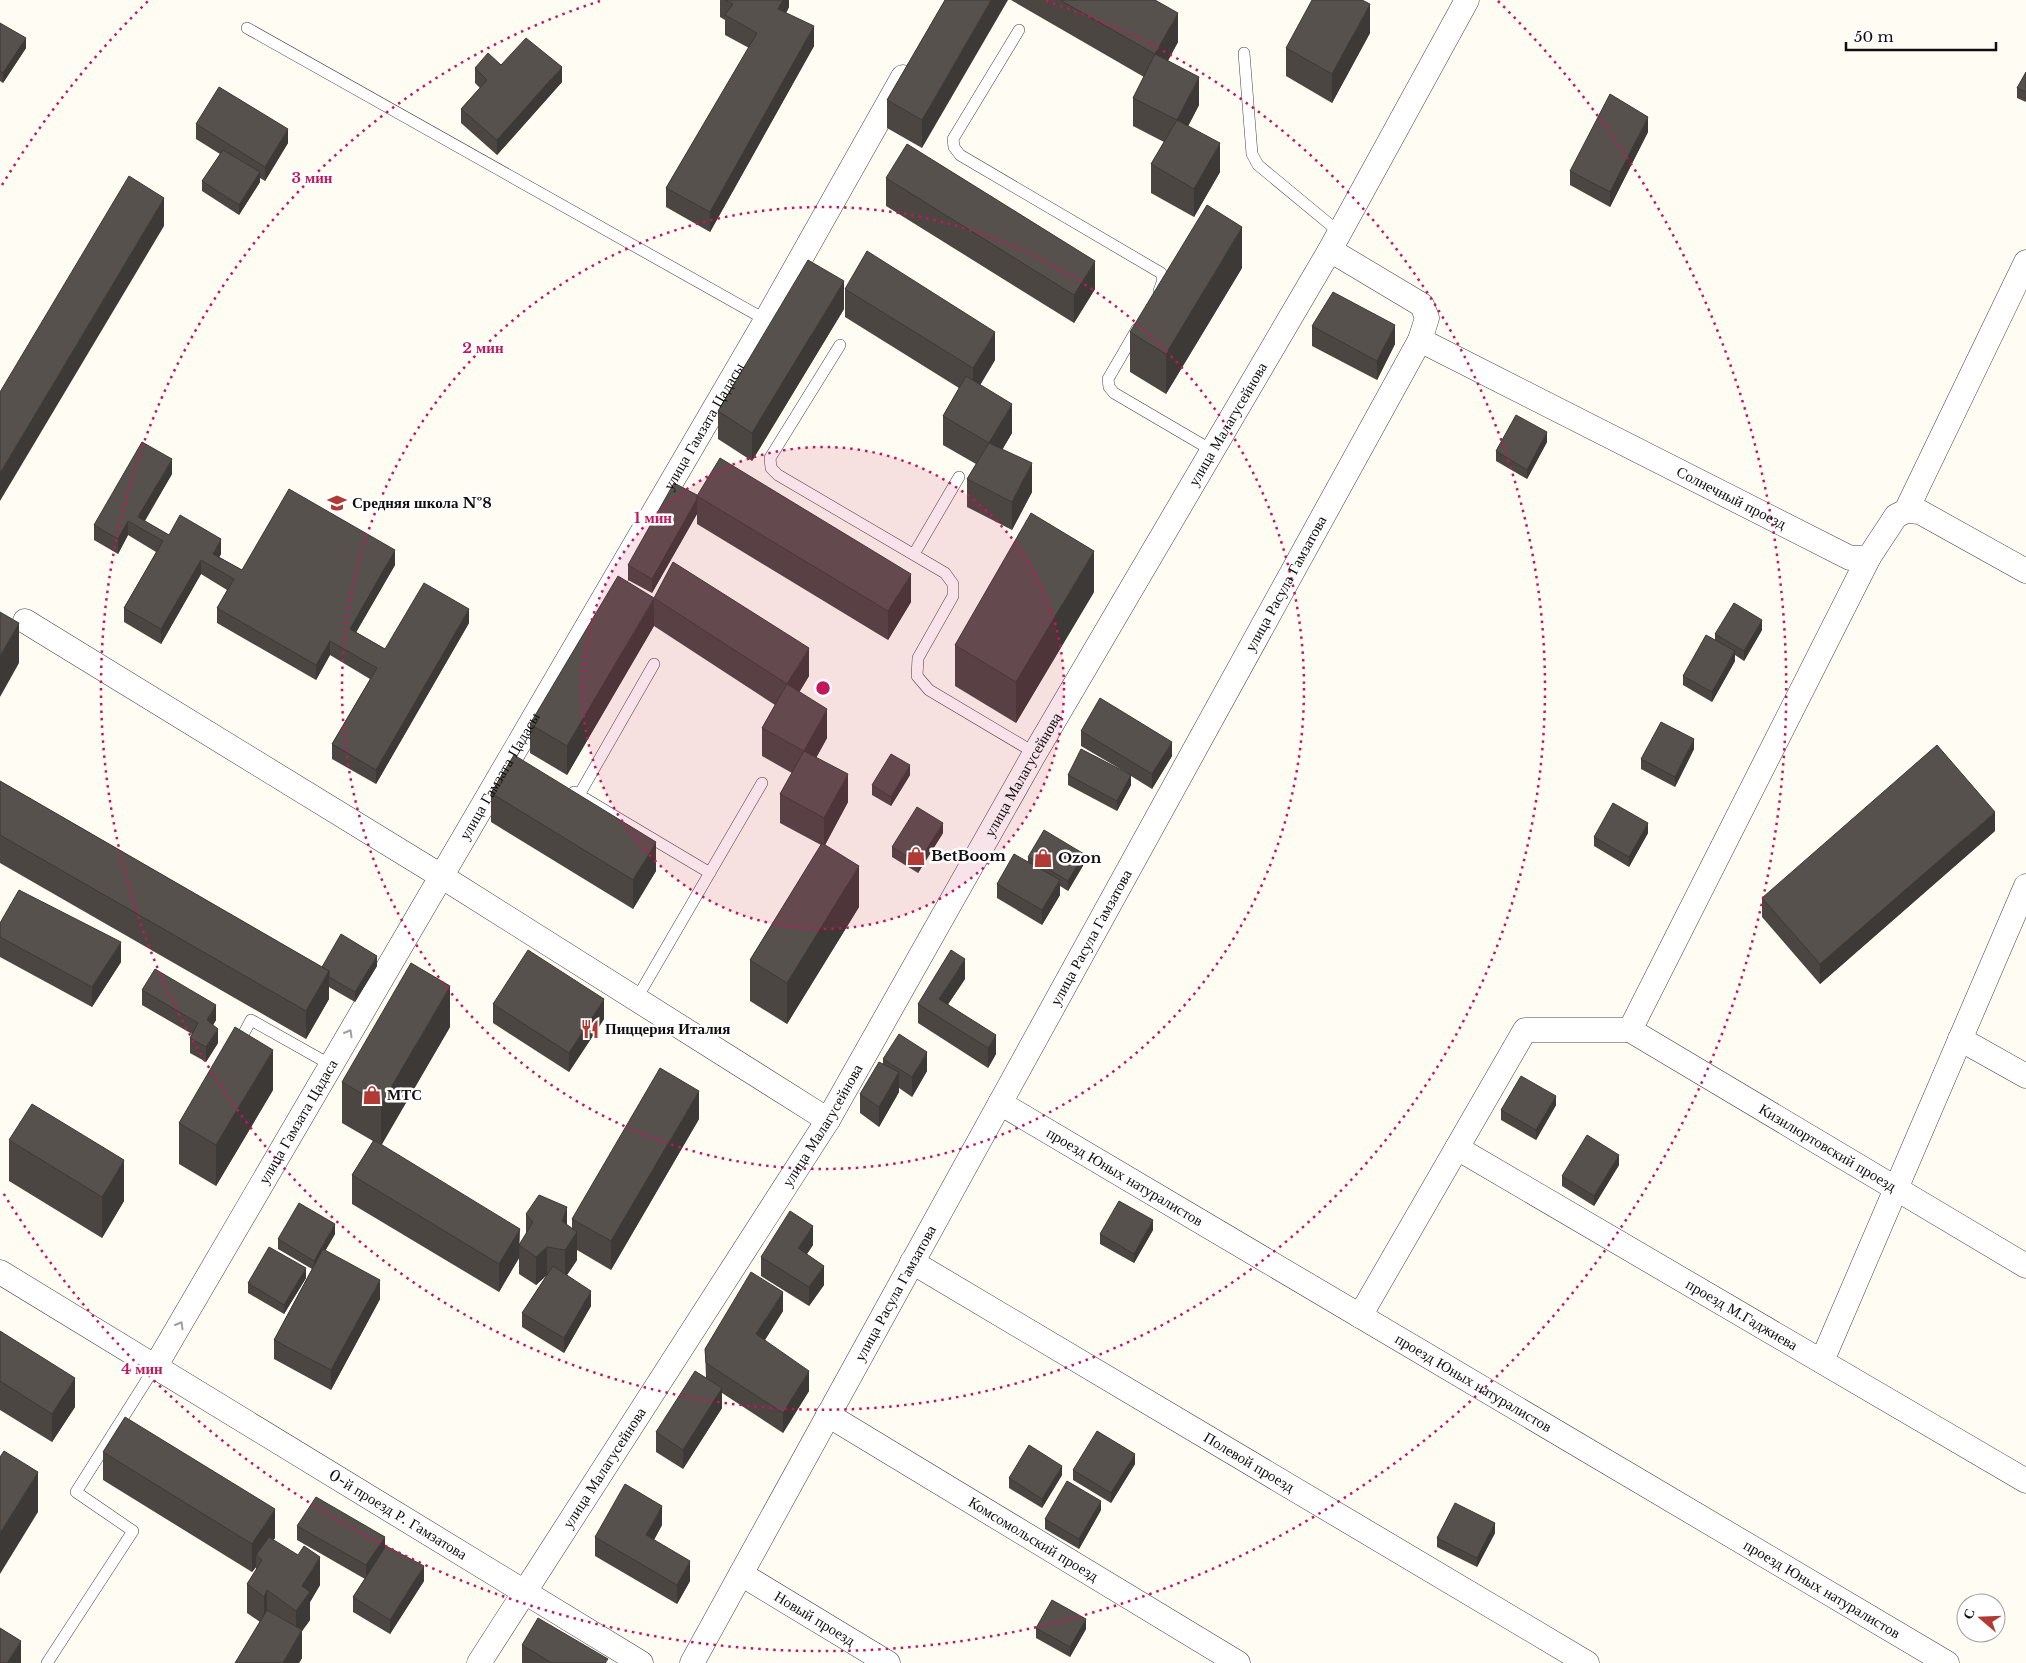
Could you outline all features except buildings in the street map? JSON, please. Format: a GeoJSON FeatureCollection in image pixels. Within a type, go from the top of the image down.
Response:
{"type":"FeatureCollection","features":[{"type":"Feature","properties":{"kind":"street","name":"улица Малагусейнова"},"geometry":{"type":"LineString","coordinates":[[479,1663],[828,1120],[1035,753],[1335,241],[1467,0]]}},
{"type":"Feature","properties":{"kind":"street","name":"улица Гамзата Цадасы"},"geometry":{"type":"LineString","coordinates":[[440,876],[515,759],[912,60]]}},
{"type":"Feature","properties":{"kind":"street","name":"улица Расула Гамзатова"},"geometry":{"type":"LineString","coordinates":[[692,1663],[1420,340],[1427,318],[1422,305],[1335,241]]}},
{"type":"Feature","properties":{"kind":"street"},"geometry":{"type":"LineString","coordinates":[[1360,1316],[1525,1030],[1630,1030],[1869,557],[1896,516],[1906,510],[2026,262]]}},
{"type":"Feature","properties":{"kind":"street","name":"Солнечный проезд"},"geometry":{"type":"LineString","coordinates":[[1420,340],[1850,558],[1869,557]]}},
{"type":"Feature","properties":{"kind":"street"},"geometry":{"type":"LineString","coordinates":[[1906,510],[1920,512],[2026,571]]}},
{"type":"Feature","properties":{"kind":"street"},"geometry":{"type":"LineString","coordinates":[[25,621],[637,998],[828,1120]]}},
{"type":"Feature","properties":{"kind":"street","name":"улица Гамзата Цадаса"},"geometry":{"type":"LineString","coordinates":[[155,1367],[440,876]]}},
{"type":"Feature","properties":{"kind":"street"},"geometry":{"type":"LineString","coordinates":[[1822,1361],[2026,886]]}},
{"type":"Feature","properties":{"kind":"street","name":"Кизилюртовский проезд"},"geometry":{"type":"LineString","coordinates":[[1630,1030],[2026,1266]]}},
{"type":"Feature","properties":{"kind":"street"},"geometry":{"type":"LineString","coordinates":[[1960,1039],[2026,1076]]}},
{"type":"Feature","properties":{"kind":"street","name":"проезд Юных натуралистов"},"geometry":{"type":"LineString","coordinates":[[1000,1103],[1947,1663]]}},
{"type":"Feature","properties":{"kind":"street","name":"проезд М.Гаджиева"},"geometry":{"type":"LineString","coordinates":[[1457,1148],[2026,1481]]}},
{"type":"Feature","properties":{"kind":"street","name":"Полевой проезд"},"geometry":{"type":"LineString","coordinates":[[912,1262],[1587,1663]]}},
{"type":"Feature","properties":{"kind":"street","name":"0-й проезд Р. Гамзатова"},"geometry":{"type":"LineString","coordinates":[[0,1272],[641,1663]]}},
{"type":"Feature","properties":{"kind":"street","name":"Комсомольский проезд"},"geometry":{"type":"LineString","coordinates":[[828,1415],[1238,1663]]}},
{"type":"Feature","properties":{"kind":"street","name":"Новый проезд"},"geometry":{"type":"LineString","coordinates":[[741,1574],[888,1663]]}},
{"type":"Feature","properties":{"kind":"lane"},"geometry":{"type":"LineString","coordinates":[[247,28],[766,320]]}},
{"type":"Feature","properties":{"kind":"lane"},"geometry":{"type":"LineString","coordinates":[[1019,30],[953,139],[954,147],[960,155],[1161,273],[1164,280],[1155,297]]}},
{"type":"Feature","properties":{"kind":"lane"},"geometry":{"type":"LineString","coordinates":[[1244,52],[1252,154],[1258,165],[1335,241]]}},
{"type":"Feature","properties":{"kind":"lane"},"geometry":{"type":"LineString","coordinates":[[1141,322],[1108,379],[1109,387],[1114,393],[1213,451]]}},
{"type":"Feature","properties":{"kind":"lane"},"geometry":{"type":"LineString","coordinates":[[840,346],[770,458],[771,468],[778,474],[945,573],[953,584],[953,596],[918,658],[917,676],[929,690],[1035,753]]}},
{"type":"Feature","properties":{"kind":"lane"},"geometry":{"type":"LineString","coordinates":[[914,554],[959,477]]}},
{"type":"Feature","properties":{"kind":"lane"},"geometry":{"type":"LineString","coordinates":[[579,795],[654,664]]}},
{"type":"Feature","properties":{"kind":"lane"},"geometry":{"type":"LineString","coordinates":[[637,998],[762,783]]}},
{"type":"Feature","properties":{"kind":"lane"},"geometry":{"type":"LineString","coordinates":[[562,785],[710,873]]}},
{"type":"Feature","properties":{"kind":"lane"},"geometry":{"type":"LineString","coordinates":[[232,1054],[252,1020],[331,1065]]}},
{"type":"Feature","properties":{"kind":"lane"},"geometry":{"type":"LineString","coordinates":[[48,1663],[133,1531],[76,1492],[155,1367]]}},
{"type":"Feature","properties":{"kind":"place","name":"Средняя школа №8"},"geometry":{"type":"Point","coordinates":[337,503]}},
{"type":"Feature","properties":{"kind":"place","name":"BetBoom"},"geometry":{"type":"Point","coordinates":[916,856]}},
{"type":"Feature","properties":{"kind":"place","name":"Ozon"},"geometry":{"type":"Point","coordinates":[1043,858]}},
{"type":"Feature","properties":{"kind":"place","name":"Пиццерия Италия"},"geometry":{"type":"Point","coordinates":[590,1029]}},
{"type":"Feature","properties":{"kind":"place","name":"МТС"},"geometry":{"type":"Point","coordinates":[372,1095]}}]}
